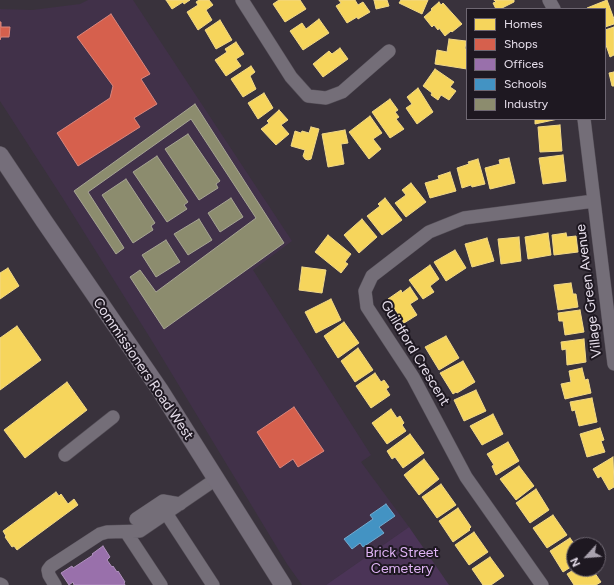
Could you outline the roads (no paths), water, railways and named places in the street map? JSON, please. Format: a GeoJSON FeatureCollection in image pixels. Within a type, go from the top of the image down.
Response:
{"type":"FeatureCollection","features":[{"type":"Feature","properties":{"kind":"main road","name":"Commissioners Road West"},"geometry":{"type":"LineString","coordinates":[[0,155],[48,228],[160,390],[283,585]]}},
{"type":"Feature","properties":{"kind":"street"},"geometry":{"type":"LineString","coordinates":[[242,0],[291,77],[308,96],[326,98],[342,92],[389,51]]}},
{"type":"Feature","properties":{"kind":"street","name":"Village Green Avenue"},"geometry":{"type":"LineString","coordinates":[[584,120],[594,201],[609,282],[614,364]]}},
{"type":"Feature","properties":{"kind":"street","name":"Guildford Crescent"},"geometry":{"type":"LineString","coordinates":[[542,585],[466,477],[413,377],[368,307],[365,291],[372,276],[429,232],[464,218],[594,201]]}},
{"type":"Feature","properties":{"kind":"street"},"geometry":{"type":"LineString","coordinates":[[65,455],[113,418]]}},
{"type":"Feature","properties":{"kind":"street"},"geometry":{"type":"LineString","coordinates":[[55,585],[49,575],[48,570],[51,566],[100,534],[107,532],[140,531],[216,479]]}},
{"type":"Feature","properties":{"kind":"street"},"geometry":{"type":"LineString","coordinates":[[136,519],[163,501],[180,504]]}},
{"type":"Feature","properties":{"kind":"street"},"geometry":{"type":"LineString","coordinates":[[166,513],[213,585]]}},
{"type":"Feature","properties":{"kind":"street"},"geometry":{"type":"LineString","coordinates":[[126,532],[161,585]]}},
{"type":"Feature","properties":{"kind":"park label","name":"Brick Street Cemetery"},"geometry":{"type":"Point","coordinates":[402,562]}}]}
